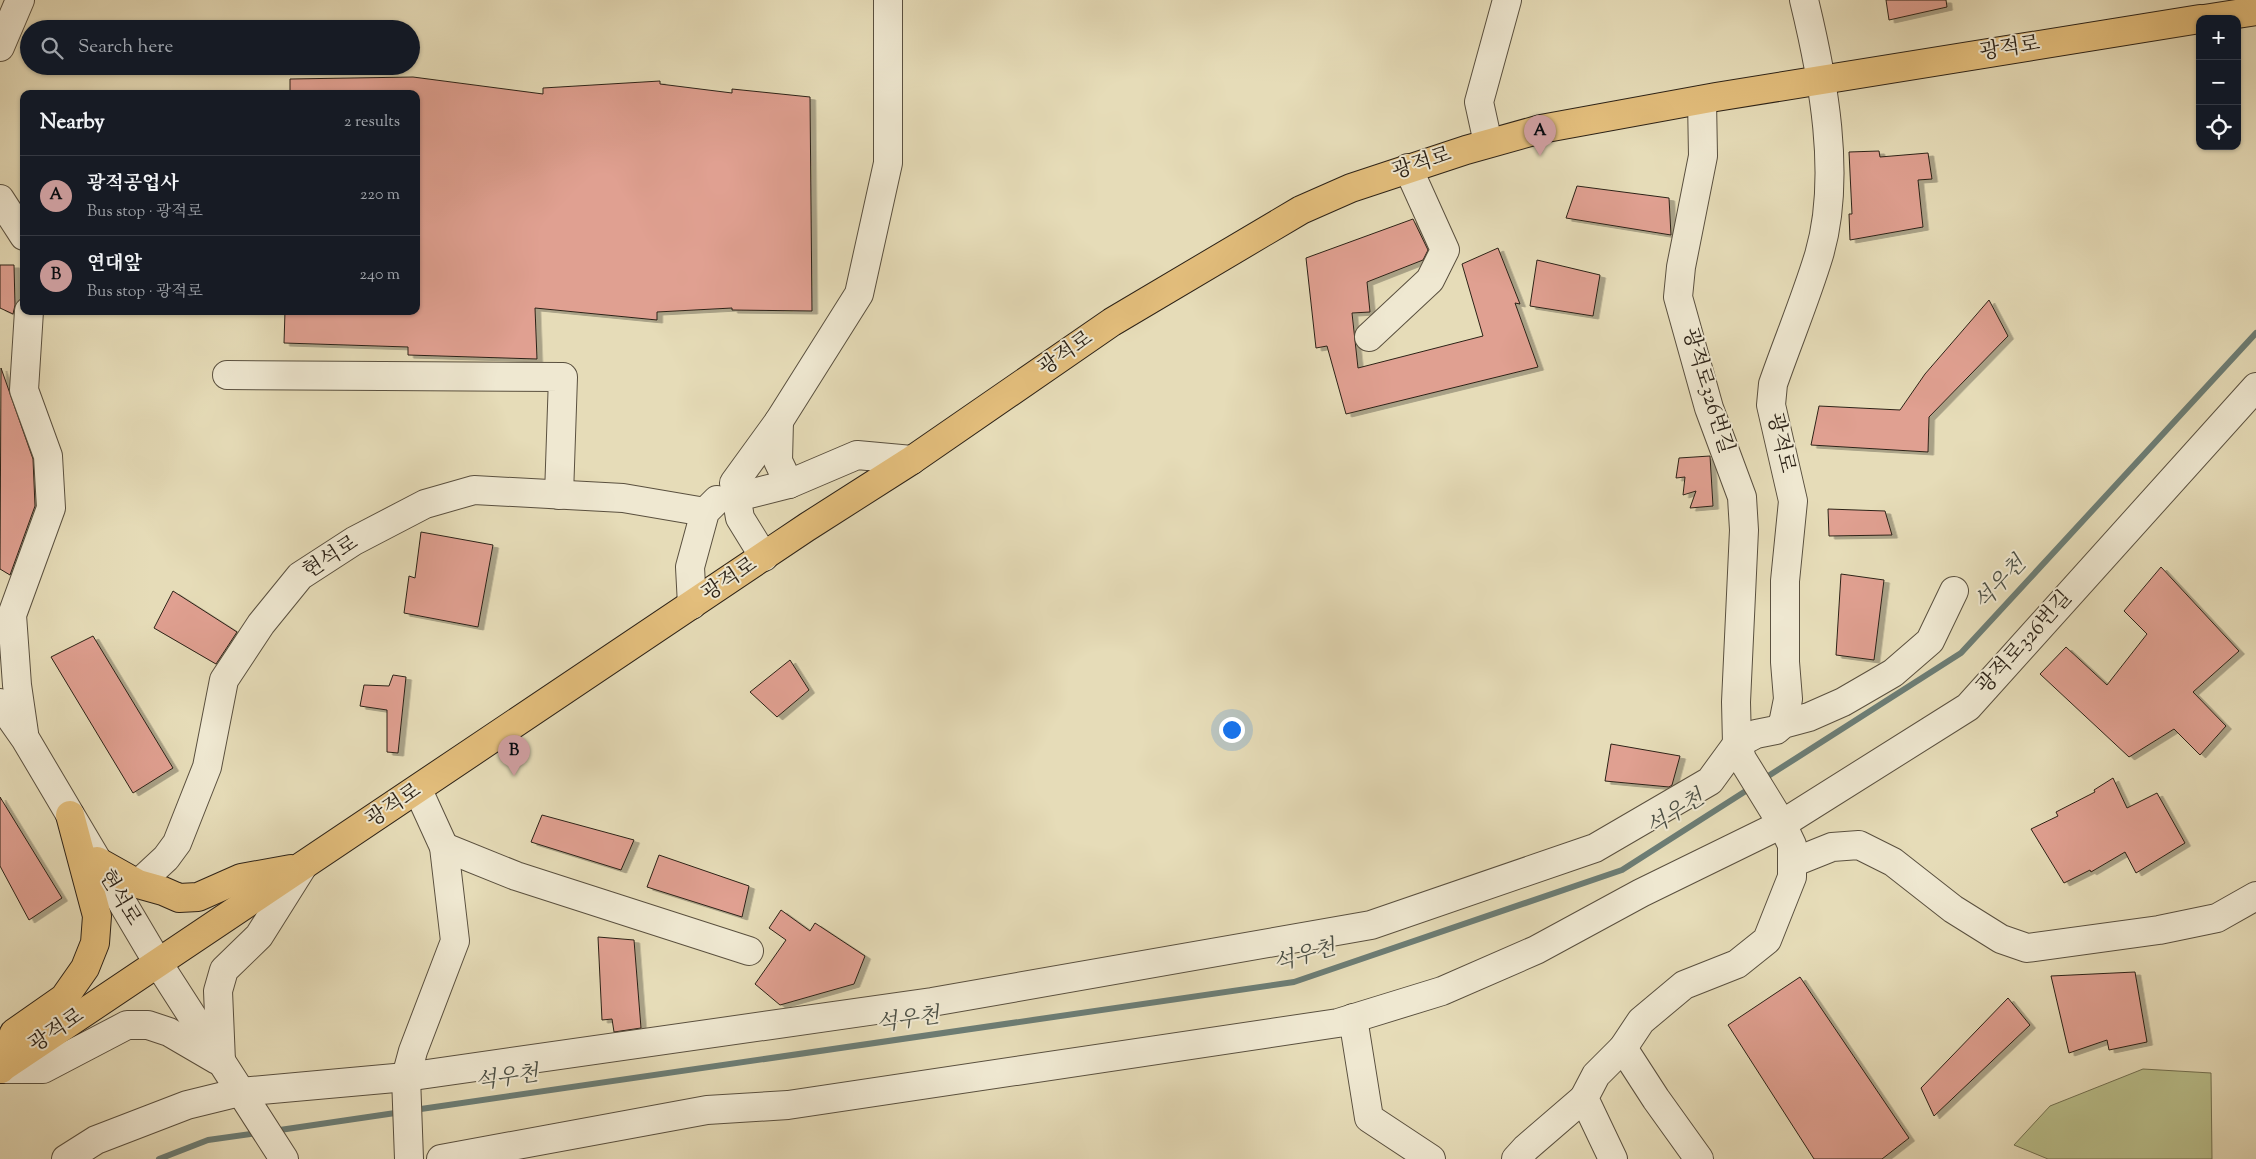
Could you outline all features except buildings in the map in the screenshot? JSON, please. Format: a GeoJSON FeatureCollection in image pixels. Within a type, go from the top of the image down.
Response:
{"type":"FeatureCollection","features":[{"type":"Feature","properties":{"kind":"main road"},"geometry":{"type":"LineString","coordinates":[[2230,15],[2256,11]]}},
{"type":"Feature","properties":{"kind":"main road","name":"광적로"},"geometry":{"type":"LineString","coordinates":[[0,1069],[692,605],[912,460],[1112,322],[1292,216],[1351,188],[1408,168],[1541,129],[1709,98],[2196,20]]}},
{"type":"Feature","properties":{"kind":"main road"},"geometry":{"type":"LineString","coordinates":[[0,1069],[14,1033],[64,998],[85,968],[95,942],[97,916],[70,815]]}},
{"type":"Feature","properties":{"kind":"main road"},"geometry":{"type":"LineString","coordinates":[[98,861],[138,884],[179,898],[198,897],[241,878],[303,866]]}},
{"type":"Feature","properties":{"kind":"street"},"geometry":{"type":"LineString","coordinates":[[0,47],[20,0]]}},
{"type":"Feature","properties":{"kind":"street"},"geometry":{"type":"LineString","coordinates":[[692,605],[690,567],[705,512],[736,490],[859,294],[888,163],[888,0]]}},
{"type":"Feature","properties":{"kind":"street"},"geometry":{"type":"LineString","coordinates":[[1488,144],[1478,102],[1506,0]]}},
{"type":"Feature","properties":{"kind":"street"},"geometry":{"type":"LineString","coordinates":[[1804,0],[1814,81]]}},
{"type":"Feature","properties":{"kind":"street","name":"광적로"},"geometry":{"type":"LineString","coordinates":[[1784,724],[1788,699],[1785,662],[1785,580],[1793,501],[1771,406],[1773,384],[1819,254],[1829,197],[1827,138],[1814,81]]}},
{"type":"Feature","properties":{"kind":"street","name":"광적로326번길"},"geometry":{"type":"LineString","coordinates":[[1709,98],[1703,156],[1681,268],[1678,297],[1709,408],[1742,497],[1744,530],[1736,702],[1740,751]]}},
{"type":"Feature","properties":{"kind":"street"},"geometry":{"type":"LineString","coordinates":[[1369,338],[1430,280],[1445,250],[1408,168]]}},
{"type":"Feature","properties":{"kind":"street"},"geometry":{"type":"LineString","coordinates":[[0,199],[20,230]]}},
{"type":"Feature","properties":{"kind":"street"},"geometry":{"type":"LineString","coordinates":[[26,740],[17,685],[12,615],[51,508],[48,456],[24,390],[28,315]]}},
{"type":"Feature","properties":{"kind":"street"},"geometry":{"type":"LineString","coordinates":[[227,375],[563,376],[559,495]]}},
{"type":"Feature","properties":{"kind":"street","name":"광적로326번길"},"geometry":{"type":"LineString","coordinates":[[441,1159],[707,1110],[788,1106],[1338,1023],[1442,991],[1536,950],[1641,893],[1782,824],[1968,707],[2256,386]]}},
{"type":"Feature","properties":{"kind":"street"},"geometry":{"type":"LineString","coordinates":[[779,421],[778,461],[788,484]]}},
{"type":"Feature","properties":{"kind":"street"},"geometry":{"type":"LineString","coordinates":[[736,490],[788,484],[857,455],[912,460]]}},
{"type":"Feature","properties":{"kind":"street","name":"현석로"},"geometry":{"type":"LineString","coordinates":[[138,884],[166,858],[177,843],[207,766],[224,680],[261,624],[300,576],[354,541],[426,504],[474,490],[623,498],[705,512]]}},
{"type":"Feature","properties":{"kind":"street"},"geometry":{"type":"LineString","coordinates":[[736,490],[740,518],[764,557]]}},
{"type":"Feature","properties":{"kind":"street"},"geometry":{"type":"LineString","coordinates":[[66,1159],[105,1137],[187,1105],[240,1092],[406,1077],[932,1002],[1370,925],[1595,848],[1710,781],[1756,734],[1776,730],[1784,724],[1809,717],[1844,702],[1893,673],[1930,642],[1954,591]]}},
{"type":"Feature","properties":{"kind":"street","name":"현석로"},"geometry":{"type":"LineString","coordinates":[[0,703],[26,740],[158,963],[284,1159]]}},
{"type":"Feature","properties":{"kind":"street"},"geometry":{"type":"LineString","coordinates":[[1516,1159],[1526,1148],[1584,1098],[1596,1075],[1623,1048],[1642,1021],[1684,985],[1737,964],[1767,940],[1792,877],[1792,845],[1740,751]]}},
{"type":"Feature","properties":{"kind":"street"},"geometry":{"type":"LineString","coordinates":[[409,1159],[406,1077],[413,1051],[455,941],[444,847],[418,790]]}},
{"type":"Feature","properties":{"kind":"street"},"geometry":{"type":"LineString","coordinates":[[1792,863],[1832,847],[1860,845],[1893,862],[1953,909],[2001,939],[2027,948],[2159,930],[2217,918],[2256,896]]}},
{"type":"Feature","properties":{"kind":"street"},"geometry":{"type":"LineString","coordinates":[[444,847],[516,876],[749,952]]}},
{"type":"Feature","properties":{"kind":"street"},"geometry":{"type":"LineString","coordinates":[[221,1063],[218,991],[224,970],[259,936],[303,866]]}},
{"type":"Feature","properties":{"kind":"street"},"geometry":{"type":"LineString","coordinates":[[1353,1018],[1369,1118],[1431,1159]]}},
{"type":"Feature","properties":{"kind":"street"},"geometry":{"type":"LineString","coordinates":[[0,1069],[43,1068],[127,1025],[148,1025],[169,1032],[221,1063]]}},
{"type":"Feature","properties":{"kind":"street"},"geometry":{"type":"LineString","coordinates":[[1623,1048],[1656,1099],[1699,1159]]}},
{"type":"Feature","properties":{"kind":"street"},"geometry":{"type":"LineString","coordinates":[[1584,1098],[1613,1159]]}},
{"type":"Feature","properties":{"kind":"green space"},"geometry":{"type":"Polygon","coordinates":[[[2143,1069],[2211,1073],[2212,1159],[2048,1159],[2014,1145],[2050,1106],[2143,1069]]]}},
{"type":"Feature","properties":{"kind":"waterway","name":"석우천"},"geometry":{"type":"LineString","coordinates":[[1762,780],[1961,653],[2256,333]]}},
{"type":"Feature","properties":{"kind":"waterway","name":"석우천"},"geometry":{"type":"LineString","coordinates":[[414,1110],[1294,982],[1622,870],[1752,787]]}},
{"type":"Feature","properties":{"kind":"waterway","name":"석우천"},"geometry":{"type":"LineString","coordinates":[[273,1131],[402,1112]]}},
{"type":"Feature","properties":{"kind":"waterway","name":"석우천"},"geometry":{"type":"LineString","coordinates":[[159,1159],[208,1140],[258,1133]]}},
{"type":"Feature","properties":{"kind":"place","name":"광적공업사"},"geometry":{"type":"Point","coordinates":[1540,156]}},
{"type":"Feature","properties":{"kind":"place","name":"연대앞"},"geometry":{"type":"Point","coordinates":[514,776]}}]}
